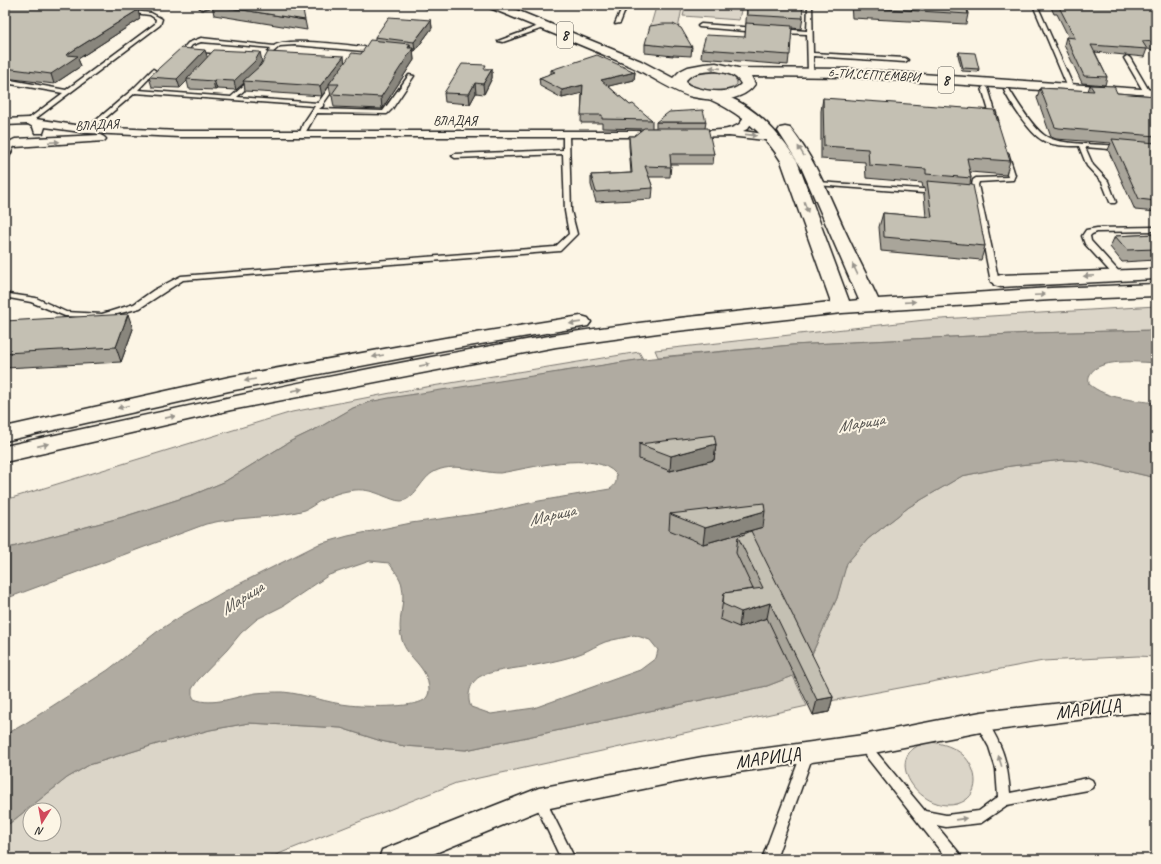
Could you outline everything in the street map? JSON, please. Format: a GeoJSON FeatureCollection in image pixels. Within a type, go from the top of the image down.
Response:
{"type":"FeatureCollection","features":[{"type":"Feature","properties":{"kind":"street","name":"8"},"geometry":{"type":"LineString","coordinates":[[494,5],[636,64],[680,85],[693,93],[714,96],[728,95],[743,86],[742,74],[716,67],[694,69],[636,64]]}},
{"type":"Feature","properties":{"kind":"street","name":"8"},"geometry":{"type":"LineString","coordinates":[[680,85],[678,79],[680,76],[694,69]]}},
{"type":"Feature","properties":{"kind":"street","name":"6-ТИ СЕПТЕМВРИ"},"geometry":{"type":"LineString","coordinates":[[736,72],[810,72],[1071,88],[1153,96]]}},
{"type":"Feature","properties":{"kind":"street","name":"6-ТИ СЕПТЕМВРИ"},"geometry":{"type":"LineString","coordinates":[[743,86],[784,78],[811,78],[1008,90],[1153,96]]}},
{"type":"Feature","properties":{"kind":"street"},"geometry":{"type":"LineString","coordinates":[[743,86],[762,110],[789,135],[806,161],[818,184],[837,232],[868,298]]}},
{"type":"Feature","properties":{"kind":"street"},"geometry":{"type":"LineString","coordinates":[[714,96],[734,105],[750,116],[780,145],[789,161],[839,300]]}},
{"type":"Feature","properties":{"kind":"street"},"geometry":{"type":"LineString","coordinates":[[729,133],[743,127],[750,116]]}},
{"type":"Feature","properties":{"kind":"street"},"geometry":{"type":"LineString","coordinates":[[11,144],[24,140],[38,133],[40,129],[39,125],[32,121]]}},
{"type":"Feature","properties":{"kind":"street","name":"ВЛАДАЯ"},"geometry":{"type":"LineString","coordinates":[[5,122],[32,121],[88,130],[180,134],[566,135],[729,133],[774,138]]}},
{"type":"Feature","properties":{"kind":"street","name":"ВЛАДАЯ"},"geometry":{"type":"LineString","coordinates":[[11,144],[180,134]]}},
{"type":"Feature","properties":{"kind":"street"},"geometry":{"type":"LineString","coordinates":[[868,298],[995,282],[1156,274]]}},
{"type":"Feature","properties":{"kind":"street"},"geometry":{"type":"LineString","coordinates":[[5,434],[229,384],[445,344],[651,313],[868,298],[1156,290]]}},
{"type":"Feature","properties":{"kind":"street"},"geometry":{"type":"LineString","coordinates":[[5,454],[231,403],[450,360],[556,341],[839,300]]}},
{"type":"Feature","properties":{"kind":"street","name":"МАРИЦА"},"geometry":{"type":"LineString","coordinates":[[391,859],[539,799],[702,767],[863,745],[982,722],[1134,704],[1156,705]]}},
{"type":"Feature","properties":{"kind":"lane"},"geometry":{"type":"LineString","coordinates":[[202,8],[216,5]]}},
{"type":"Feature","properties":{"kind":"lane"},"geometry":{"type":"LineString","coordinates":[[617,23],[625,5]]}},
{"type":"Feature","properties":{"kind":"lane"},"geometry":{"type":"LineString","coordinates":[[810,5],[810,72]]}},
{"type":"Feature","properties":{"kind":"lane"},"geometry":{"type":"LineString","coordinates":[[1041,5],[1035,6],[1071,88]]}},
{"type":"Feature","properties":{"kind":"lane"},"geometry":{"type":"LineString","coordinates":[[32,121],[66,92],[156,25],[159,19],[151,14],[119,11]]}},
{"type":"Feature","properties":{"kind":"lane"},"geometry":{"type":"LineString","coordinates":[[500,41],[544,26]]}},
{"type":"Feature","properties":{"kind":"lane"},"geometry":{"type":"LineString","coordinates":[[701,26],[763,30]]}},
{"type":"Feature","properties":{"kind":"lane"},"geometry":{"type":"LineString","coordinates":[[771,31],[810,33]]}},
{"type":"Feature","properties":{"kind":"lane"},"geometry":{"type":"LineString","coordinates":[[223,57],[190,55],[184,51],[190,44],[201,40],[274,47],[285,43],[295,43],[359,51],[383,50]]}},
{"type":"Feature","properties":{"kind":"lane"},"geometry":{"type":"LineString","coordinates":[[274,47],[268,58],[275,58]]}},
{"type":"Feature","properties":{"kind":"lane"},"geometry":{"type":"LineString","coordinates":[[810,54],[905,60]]}},
{"type":"Feature","properties":{"kind":"lane"},"geometry":{"type":"LineString","coordinates":[[210,62],[215,56]]}},
{"type":"Feature","properties":{"kind":"lane"},"geometry":{"type":"LineString","coordinates":[[1128,58],[1153,96]]}},
{"type":"Feature","properties":{"kind":"lane"},"geometry":{"type":"LineString","coordinates":[[88,130],[134,91],[153,71]]}},
{"type":"Feature","properties":{"kind":"lane"},"geometry":{"type":"LineString","coordinates":[[234,98],[260,72]]}},
{"type":"Feature","properties":{"kind":"lane"},"geometry":{"type":"LineString","coordinates":[[302,134],[306,124],[341,74]]}},
{"type":"Feature","properties":{"kind":"lane"},"geometry":{"type":"LineString","coordinates":[[316,111],[385,113],[390,108],[411,76]]}},
{"type":"Feature","properties":{"kind":"lane"},"geometry":{"type":"LineString","coordinates":[[5,80],[66,92]]}},
{"type":"Feature","properties":{"kind":"lane"},"geometry":{"type":"LineString","coordinates":[[179,94],[184,88]]}},
{"type":"Feature","properties":{"kind":"lane"},"geometry":{"type":"LineString","coordinates":[[985,88],[998,132]]}},
{"type":"Feature","properties":{"kind":"lane"},"geometry":{"type":"LineString","coordinates":[[1008,90],[1011,98],[1037,133],[1045,139],[1058,143],[1126,148]]}},
{"type":"Feature","properties":{"kind":"lane"},"geometry":{"type":"LineString","coordinates":[[134,91],[320,105]]}},
{"type":"Feature","properties":{"kind":"lane"},"geometry":{"type":"LineString","coordinates":[[9,296],[33,300],[65,314],[102,316],[137,306],[181,278],[558,249],[573,234],[568,211],[566,135]]}},
{"type":"Feature","properties":{"kind":"lane"},"geometry":{"type":"LineString","coordinates":[[5,159],[11,144]]}},
{"type":"Feature","properties":{"kind":"lane"},"geometry":{"type":"LineString","coordinates":[[1080,145],[1090,166],[1105,181],[1114,202]]}},
{"type":"Feature","properties":{"kind":"lane"},"geometry":{"type":"LineString","coordinates":[[995,282],[975,185],[976,180],[1011,179],[1012,175],[1003,146]]}},
{"type":"Feature","properties":{"kind":"lane"},"geometry":{"type":"LineString","coordinates":[[455,156],[567,152]]}},
{"type":"Feature","properties":{"kind":"lane"},"geometry":{"type":"LineString","coordinates":[[818,184],[946,193]]}},
{"type":"Feature","properties":{"kind":"lane"},"geometry":{"type":"LineString","coordinates":[[969,195],[977,195]]}},
{"type":"Feature","properties":{"kind":"lane"},"geometry":{"type":"LineString","coordinates":[[1118,276],[1088,242],[1086,236],[1089,232],[1097,230],[1156,229]]}},
{"type":"Feature","properties":{"kind":"lane"},"geometry":{"type":"LineString","coordinates":[[982,722],[995,745],[1002,769],[1004,800]]}},
{"type":"Feature","properties":{"kind":"lane"},"geometry":{"type":"LineString","coordinates":[[863,745],[955,859]]}},
{"type":"Feature","properties":{"kind":"lane"},"geometry":{"type":"LineString","coordinates":[[770,859],[808,752]]}},
{"type":"Feature","properties":{"kind":"lane"},"geometry":{"type":"LineString","coordinates":[[922,817],[946,821],[981,817],[1004,800],[1088,784]]}},
{"type":"Feature","properties":{"kind":"lane"},"geometry":{"type":"LineString","coordinates":[[539,799],[568,859]]}},
{"type":"Feature","properties":{"kind":"shaded area"},"geometry":{"type":"Polygon","coordinates":[[[686,5],[742,5],[739,20],[683,16],[686,5]]]}},
{"type":"Feature","properties":{"kind":"shaded area"},"geometry":{"type":"Polygon","coordinates":[[[656,7],[682,8],[678,29],[650,28],[656,7]]]}},
{"type":"Feature","properties":{"kind":"shaded area"},"geometry":{"type":"Polygon","coordinates":[[[715,71],[732,76],[735,78],[737,84],[726,90],[710,92],[696,88],[690,85],[687,81],[695,73],[715,71]]]}},
{"type":"Feature","properties":{"kind":"shaded area"},"geometry":{"type":"Polygon","coordinates":[[[1156,306],[1156,330],[1032,333],[792,345],[658,357],[655,350],[925,320],[1156,306]]]}},
{"type":"Feature","properties":{"kind":"shaded area"},"geometry":{"type":"Polygon","coordinates":[[[639,352],[643,359],[369,402],[353,408],[320,427],[291,441],[224,482],[195,494],[123,517],[5,549],[5,500],[292,412],[396,392],[639,352]]]}},
{"type":"Feature","properties":{"kind":"shaded area"},"geometry":{"type":"Polygon","coordinates":[[[1063,460],[1083,461],[1156,478],[1156,657],[1138,656],[1043,661],[825,702],[812,654],[837,598],[846,563],[868,539],[909,507],[962,476],[1011,466],[1063,460]]]}},
{"type":"Feature","properties":{"kind":"shaded area"},"geometry":{"type":"Polygon","coordinates":[[[793,676],[807,706],[456,783],[266,859],[5,859],[5,827],[22,814],[22,842],[62,842],[62,802],[37,802],[67,778],[89,765],[157,744],[210,730],[249,723],[341,728],[381,741],[404,746],[466,750],[767,686],[793,676]]]}},
{"type":"Feature","properties":{"kind":"shaded area"},"geometry":{"type":"Polygon","coordinates":[[[932,742],[945,745],[956,750],[963,755],[972,768],[975,782],[974,789],[971,795],[957,804],[942,804],[928,800],[917,791],[909,779],[905,767],[907,756],[916,747],[932,742]]]}},
{"type":"Feature","properties":{"kind":"water","name":"Марица"},"geometry":{"type":"Polygon","coordinates":[[[1156,330],[1156,363],[1126,362],[1104,365],[1095,369],[1090,375],[1089,384],[1112,396],[1156,403],[1156,478],[1083,461],[1063,460],[1011,466],[962,476],[909,507],[868,539],[847,563],[837,598],[807,665],[793,676],[767,686],[466,750],[404,746],[381,741],[341,728],[249,723],[210,730],[157,744],[89,765],[67,778],[37,802],[22,802],[22,814],[5,827],[5,735],[108,670],[158,631],[183,615],[225,591],[319,544],[348,536],[411,523],[490,512],[539,501],[610,489],[616,483],[616,474],[606,467],[593,463],[578,462],[543,465],[500,473],[457,467],[440,469],[428,476],[414,494],[406,500],[401,501],[366,490],[359,490],[342,492],[333,495],[305,510],[293,513],[218,521],[206,524],[5,599],[5,549],[123,517],[195,494],[224,482],[291,441],[320,427],[353,408],[369,402],[643,359],[792,345],[1032,333],[1156,330]],[[370,561],[329,575],[283,606],[257,619],[241,633],[198,680],[192,689],[194,699],[209,702],[256,693],[283,692],[356,706],[399,706],[418,703],[425,699],[428,696],[429,691],[428,681],[421,668],[408,652],[402,640],[400,633],[400,620],[403,600],[402,586],[397,574],[389,563],[370,561]],[[634,635],[605,642],[585,652],[567,658],[481,676],[477,678],[470,690],[469,699],[471,707],[491,714],[534,708],[640,670],[656,658],[658,650],[650,640],[634,635]]]}},
{"type":"Feature","properties":{"kind":"building"},"geometry":{"type":"Polygon","coordinates":[[[93,5],[138,10],[66,55],[78,56],[51,74],[5,68],[5,6],[93,5]]]}},
{"type":"Feature","properties":{"kind":"building"},"geometry":{"type":"Polygon","coordinates":[[[212,5],[302,5],[305,20],[212,5]]]}},
{"type":"Feature","properties":{"kind":"building"},"geometry":{"type":"Polygon","coordinates":[[[747,5],[802,5],[803,18],[747,15],[747,5]]]}},
{"type":"Feature","properties":{"kind":"building"},"geometry":{"type":"Polygon","coordinates":[[[854,5],[966,5],[968,14],[854,7],[854,5]]]}},
{"type":"Feature","properties":{"kind":"building"},"geometry":{"type":"Polygon","coordinates":[[[1055,5],[1156,5],[1156,42],[1142,41],[1147,49],[1091,45],[1107,77],[1084,76],[1066,37],[1075,38],[1059,7],[1056,7],[1055,5]]]}},
{"type":"Feature","properties":{"kind":"building"},"geometry":{"type":"Polygon","coordinates":[[[389,17],[431,20],[414,42],[375,37],[389,17]]]}},
{"type":"Feature","properties":{"kind":"building"},"geometry":{"type":"Polygon","coordinates":[[[746,23],[792,26],[790,55],[702,49],[706,35],[745,37],[746,23]]]}},
{"type":"Feature","properties":{"kind":"building"},"geometry":{"type":"Polygon","coordinates":[[[673,24],[681,28],[692,47],[673,47],[645,44],[650,26],[673,24]]]}},
{"type":"Feature","properties":{"kind":"building"},"geometry":{"type":"Polygon","coordinates":[[[370,40],[410,44],[408,48],[413,48],[381,97],[332,94],[339,84],[329,84],[352,53],[361,54],[370,40]]]}},
{"type":"Feature","properties":{"kind":"building"},"geometry":{"type":"Polygon","coordinates":[[[181,48],[205,50],[177,79],[149,77],[181,48]]]}},
{"type":"Feature","properties":{"kind":"building"},"geometry":{"type":"Polygon","coordinates":[[[214,50],[260,52],[255,61],[234,81],[187,79],[214,50]]]}},
{"type":"Feature","properties":{"kind":"building"},"geometry":{"type":"Polygon","coordinates":[[[268,52],[344,56],[320,86],[243,81],[261,65],[268,52]]]}},
{"type":"Feature","properties":{"kind":"building"},"geometry":{"type":"Polygon","coordinates":[[[959,52],[975,53],[979,69],[963,68],[959,52]]]}},
{"type":"Feature","properties":{"kind":"building"},"geometry":{"type":"Polygon","coordinates":[[[597,55],[635,72],[601,80],[630,105],[633,104],[652,120],[602,119],[602,115],[581,115],[583,85],[562,90],[539,78],[555,72],[551,70],[597,55]]]}},
{"type":"Feature","properties":{"kind":"building"},"geometry":{"type":"Polygon","coordinates":[[[462,64],[486,65],[484,69],[492,69],[483,84],[475,83],[469,94],[444,93],[462,64]]]}},
{"type":"Feature","properties":{"kind":"building"},"geometry":{"type":"Polygon","coordinates":[[[1090,85],[1114,86],[1117,93],[1156,96],[1156,136],[1055,127],[1040,88],[1094,91],[1090,85]]]}},
{"type":"Feature","properties":{"kind":"building"},"geometry":{"type":"Polygon","coordinates":[[[823,98],[994,110],[1010,161],[967,158],[971,178],[926,174],[926,169],[869,165],[868,149],[824,146],[823,98]]]}},
{"type":"Feature","properties":{"kind":"building"},"geometry":{"type":"Polygon","coordinates":[[[703,110],[706,122],[656,122],[669,112],[703,110]]]}},
{"type":"Feature","properties":{"kind":"building"},"geometry":{"type":"Polygon","coordinates":[[[644,128],[708,128],[714,154],[670,154],[671,167],[645,166],[653,188],[596,192],[591,175],[632,173],[629,136],[634,136],[644,128]]]}},
{"type":"Feature","properties":{"kind":"building"},"geometry":{"type":"Polygon","coordinates":[[[1112,139],[1156,143],[1156,201],[1139,199],[1112,139]]]}},
{"type":"Feature","properties":{"kind":"building"},"geometry":{"type":"Polygon","coordinates":[[[927,181],[973,185],[985,246],[884,237],[883,213],[932,217],[927,181]]]}},
{"type":"Feature","properties":{"kind":"building"},"geometry":{"type":"Polygon","coordinates":[[[1156,234],[1156,249],[1127,250],[1115,236],[1156,234]]]}},
{"type":"Feature","properties":{"kind":"building"},"geometry":{"type":"Polygon","coordinates":[[[128,314],[116,347],[5,353],[5,321],[128,314]]]}},
{"type":"Feature","properties":{"kind":"building"},"geometry":{"type":"Polygon","coordinates":[[[714,435],[716,444],[671,456],[639,444],[714,435]]]}},
{"type":"Feature","properties":{"kind":"building"},"geometry":{"type":"Polygon","coordinates":[[[764,503],[765,511],[705,528],[670,514],[764,503]]]}},
{"type":"Feature","properties":{"kind":"building"},"geometry":{"type":"Polygon","coordinates":[[[751,531],[833,697],[817,700],[770,603],[741,612],[723,604],[724,593],[763,588],[738,537],[751,531]]]}}]}
